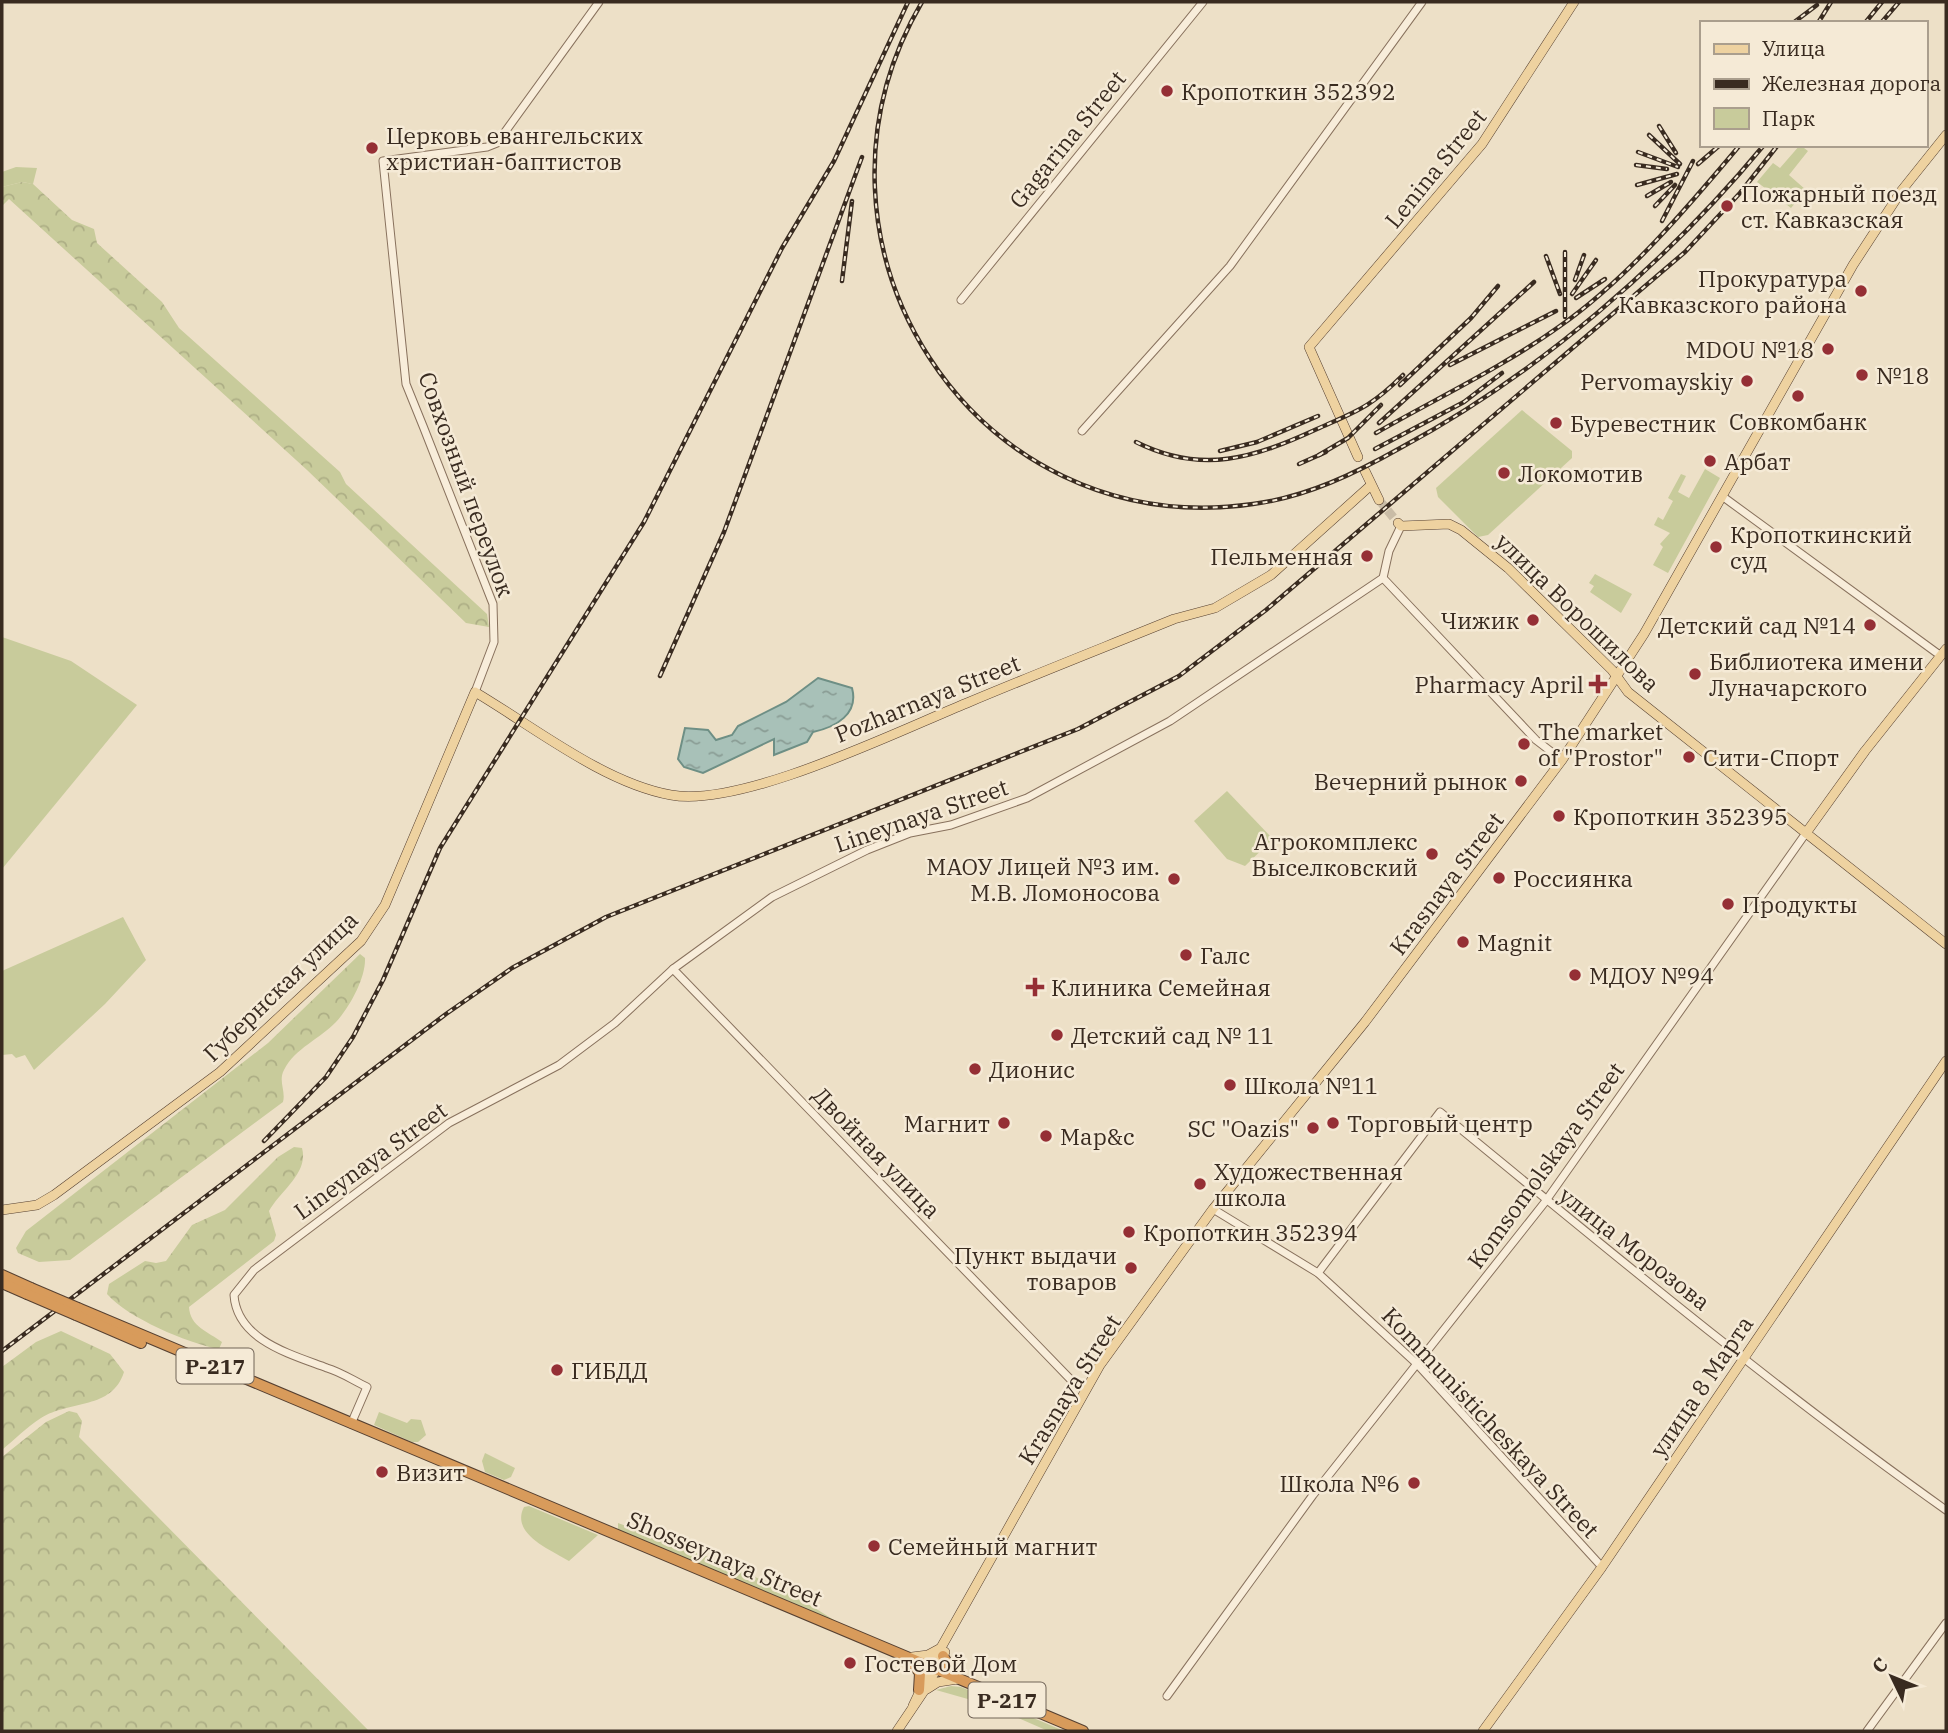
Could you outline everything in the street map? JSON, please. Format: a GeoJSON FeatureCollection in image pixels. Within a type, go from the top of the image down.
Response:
{"type":"FeatureCollection","features":[{"type":"Feature","properties":{"kind":"highway","name":"Р-217"},"geometry":{"type":"LineString","coordinates":[[2,1275],[29,1291]]}},
{"type":"Feature","properties":{"kind":"highway","name":"Р-217"},"geometry":{"type":"LineString","coordinates":[[2,1283],[29,1291]]}},
{"type":"Feature","properties":{"kind":"highway","name":"Shosseynaya Street"},"geometry":{"type":"LineString","coordinates":[[29,1291],[323,1417],[351,1424],[1083,1731]]}},
{"type":"Feature","properties":{"kind":"highway"},"geometry":{"type":"LineString","coordinates":[[943,1652],[949,1671],[958,1679]]}},
{"type":"Feature","properties":{"kind":"highway"},"geometry":{"type":"LineString","coordinates":[[905,1655],[920,1673],[921,1691]]}},
{"type":"Feature","properties":{"kind":"main road","name":"Lenina Street"},"geometry":{"type":"LineString","coordinates":[[1358,457],[1310,347],[1482,144],[1574,2]]}},
{"type":"Feature","properties":{"kind":"main road","name":"Krasnaya Street"},"geometry":{"type":"LineString","coordinates":[[897,1731],[943,1652],[1085,1389],[1213,1209],[1365,1022],[1562,760],[1617,677],[1877,227],[1946,135]]}},
{"type":"Feature","properties":{"kind":"main road"},"geometry":{"type":"LineString","coordinates":[[1365,471],[1379,500]]}},
{"type":"Feature","properties":{"kind":"main road","name":"Pozharnaya Street"},"geometry":{"type":"LineString","coordinates":[[475,692],[595,765],[638,786],[674,796],[723,794],[790,774],[1174,619],[1215,608],[1271,575],[1370,486]]}},
{"type":"Feature","properties":{"kind":"main road","name":"улица Ворошилова"},"geometry":{"type":"LineString","coordinates":[[1399,524],[1449,524],[1461,530],[1508,568],[1617,677],[1628,692],[1946,944]]}},
{"type":"Feature","properties":{"kind":"main road","name":"Komsomolskaya Street"},"geometry":{"type":"LineString","coordinates":[[1805,833],[1844,778],[1943,653]]}},
{"type":"Feature","properties":{"kind":"main road","name":"Губернская улица"},"geometry":{"type":"LineString","coordinates":[[2,1210],[37,1205],[54,1195],[220,1072],[361,941],[385,905],[475,692]]}},
{"type":"Feature","properties":{"kind":"main road","name":"улица 8 Марта"},"geometry":{"type":"LineString","coordinates":[[1483,1731],[1602,1567],[1946,1060]]}},
{"type":"Feature","properties":{"kind":"main road"},"geometry":{"type":"LineString","coordinates":[[905,1655],[922,1657],[943,1652]]}},
{"type":"Feature","properties":{"kind":"main road"},"geometry":{"type":"LineString","coordinates":[[921,1691],[938,1682],[958,1679]]}},
{"type":"Feature","properties":{"kind":"street","name":"Совхозный переулок"},"geometry":{"type":"LineString","coordinates":[[475,692],[494,642],[493,604],[463,523],[409,399],[403,365],[383,161],[488,148],[502,138],[599,2]]}},
{"type":"Feature","properties":{"kind":"street","name":"Gagarina Street"},"geometry":{"type":"LineString","coordinates":[[961,300],[1203,2]]}},
{"type":"Feature","properties":{"kind":"street"},"geometry":{"type":"LineString","coordinates":[[1082,431],[1230,266],[1422,2]]}},
{"type":"Feature","properties":{"kind":"street"},"geometry":{"type":"LineString","coordinates":[[1722,496],[1943,653]]}},
{"type":"Feature","properties":{"kind":"street"},"geometry":{"type":"LineString","coordinates":[[1399,524],[1388,551],[1383,578],[1536,740],[1562,760]]}},
{"type":"Feature","properties":{"kind":"street","name":"Lineynaya Street"},"geometry":{"type":"LineString","coordinates":[[351,1424],[367,1387],[330,1368],[302,1360],[255,1336],[244,1325],[235,1309],[234,1294],[254,1270],[449,1123],[559,1065],[614,1023],[673,969],[772,897],[816,873],[911,833],[951,825],[1027,798],[1159,727],[1383,578]]}},
{"type":"Feature","properties":{"kind":"street","name":"Komsomolskaya Street"},"geometry":{"type":"LineString","coordinates":[[1167,1696],[1313,1495],[1545,1202],[1805,833]]}},
{"type":"Feature","properties":{"kind":"street","name":"Двойная улица"},"geometry":{"type":"LineString","coordinates":[[673,969],[1002,1310],[1074,1382],[1085,1389]]}},
{"type":"Feature","properties":{"kind":"street","name":"улица Морозова"},"geometry":{"type":"LineString","coordinates":[[1318,1273],[1440,1112],[1545,1202],[1743,1358],[1946,1510]]}},
{"type":"Feature","properties":{"kind":"street","name":"Kommunisticheskaya Street"},"geometry":{"type":"LineString","coordinates":[[1213,1209],[1318,1273],[1417,1364],[1602,1567]]}},
{"type":"Feature","properties":{"kind":"street"},"geometry":{"type":"LineString","coordinates":[[1867,1731],[1946,1623]]}},
{"type":"Feature","properties":{"kind":"green space"},"geometry":{"type":"Polygon","coordinates":[[[1798,147],[1808,151],[1789,175],[1806,190],[1791,208],[1757,182],[1773,163],[1780,168],[1798,147]]]}},
{"type":"Feature","properties":{"kind":"green space"},"geometry":{"type":"Polygon","coordinates":[[[16,167],[37,168],[33,184],[22,182],[2,187],[2,172],[16,167]]]}},
{"type":"Feature","properties":{"kind":"green space"},"geometry":{"type":"Polygon","coordinates":[[[22,182],[33,184],[72,220],[94,229],[97,243],[162,302],[179,328],[340,472],[346,484],[487,614],[489,627],[466,623],[307,470],[9,199],[2,206],[2,187],[22,182]]]}},
{"type":"Feature","properties":{"kind":"green space","name":"Локомотив"},"geometry":{"type":"Polygon","coordinates":[[[1522,410],[1572,451],[1572,458],[1488,535],[1478,537],[1438,497],[1436,488],[1522,410]]]}},
{"type":"Feature","properties":{"kind":"green space"},"geometry":{"type":"Polygon","coordinates":[[[1705,469],[1720,478],[1668,573],[1653,565],[1663,547],[1660,544],[1670,533],[1654,525],[1658,517],[1663,520],[1673,501],[1668,498],[1681,474],[1686,476],[1678,492],[1689,498],[1705,469]]]}},
{"type":"Feature","properties":{"kind":"green space"},"geometry":{"type":"Polygon","coordinates":[[[1595,574],[1632,594],[1621,613],[1590,592],[1594,586],[1589,583],[1595,574]]]}},
{"type":"Feature","properties":{"kind":"green space"},"geometry":{"type":"Polygon","coordinates":[[[2,637],[71,661],[137,705],[2,869],[2,637]]]}},
{"type":"Feature","properties":{"kind":"green space"},"geometry":{"type":"Polygon","coordinates":[[[1227,791],[1273,839],[1245,866],[1227,859],[1194,821],[1227,791]]]}},
{"type":"Feature","properties":{"kind":"green space"},"geometry":{"type":"Polygon","coordinates":[[[123,917],[146,960],[105,1004],[34,1070],[25,1055],[16,1058],[12,1054],[2,1055],[2,971],[123,917]]]}},
{"type":"Feature","properties":{"kind":"green space"},"geometry":{"type":"Polygon","coordinates":[[[360,954],[365,958],[365,966],[356,992],[336,1022],[289,1062],[282,1078],[283,1102],[70,1260],[39,1262],[18,1253],[16,1248],[26,1231],[268,1043],[360,954]]]}},
{"type":"Feature","properties":{"kind":"green space"},"geometry":{"type":"Polygon","coordinates":[[[294,1147],[302,1148],[303,1157],[298,1174],[269,1211],[276,1235],[274,1241],[189,1307],[196,1324],[222,1342],[219,1349],[159,1328],[129,1312],[107,1294],[109,1284],[145,1261],[166,1261],[192,1225],[225,1210],[278,1157],[294,1147]]]}},
{"type":"Feature","properties":{"kind":"green space"},"geometry":{"type":"Polygon","coordinates":[[[61,1331],[110,1354],[124,1372],[110,1393],[100,1399],[52,1412],[26,1429],[2,1450],[2,1367],[36,1342],[61,1331]]]}},
{"type":"Feature","properties":{"kind":"green space"},"geometry":{"type":"Polygon","coordinates":[[[69,1411],[77,1413],[82,1421],[79,1437],[369,1731],[2,1731],[2,1457],[46,1422],[69,1411]]]}},
{"type":"Feature","properties":{"kind":"green space"},"geometry":{"type":"Polygon","coordinates":[[[379,1412],[407,1423],[411,1419],[421,1420],[426,1435],[418,1442],[412,1442],[374,1425],[379,1412]]]}},
{"type":"Feature","properties":{"kind":"green space"},"geometry":{"type":"Polygon","coordinates":[[[485,1453],[515,1468],[511,1477],[504,1480],[485,1472],[482,1461],[485,1453]]]}},
{"type":"Feature","properties":{"kind":"green space"},"geometry":{"type":"Polygon","coordinates":[[[529,1506],[598,1535],[569,1561],[527,1533],[521,1517],[524,1507],[529,1506]]]}},
{"type":"Feature","properties":{"kind":"green space"},"geometry":{"type":"Polygon","coordinates":[[[618,1523],[758,1578],[837,1622],[618,1530],[618,1523]]]}},
{"type":"Feature","properties":{"kind":"green space"},"geometry":{"type":"Polygon","coordinates":[[[951,1686],[961,1687],[1064,1731],[1048,1731],[989,1705],[936,1690],[951,1686]]]}},
{"type":"Feature","properties":{"kind":"water"},"geometry":{"type":"Polygon","coordinates":[[[818,678],[852,688],[852,705],[844,718],[830,727],[813,732],[807,742],[774,755],[774,739],[703,773],[684,767],[678,759],[685,728],[708,730],[716,740],[732,735],[738,726],[786,702],[818,678]]]}},
{"type":"Feature","properties":{"kind":"tunnel"},"geometry":{"type":"LineString","coordinates":[[1379,500],[1398,523]]}},
{"type":"Feature","properties":{"kind":"railway"},"geometry":{"type":"LineString","coordinates":[[264,1141],[326,1077],[353,1037],[383,980],[440,848],[644,522],[782,248],[834,161],[908,2]]}},
{"type":"Feature","properties":{"kind":"railway"},"geometry":{"type":"LineString","coordinates":[[922,2],[884,94],[875,187],[891,277],[930,358],[988,426],[1063,476],[1153,504],[1253,504],[1293,496],[1367,466],[1453,418],[1502,386],[1597,313],[1685,232],[1762,147]]}},
{"type":"Feature","properties":{"kind":"railway"},"geometry":{"type":"LineString","coordinates":[[1819,21],[1831,2]]}},
{"type":"Feature","properties":{"kind":"railway"},"geometry":{"type":"LineString","coordinates":[[1867,21],[1882,2]]}},
{"type":"Feature","properties":{"kind":"railway"},"geometry":{"type":"LineString","coordinates":[[1883,21],[1899,2]]}},
{"type":"Feature","properties":{"kind":"railway"},"geometry":{"type":"LineString","coordinates":[[1796,21],[1817,5]]}},
{"type":"Feature","properties":{"kind":"railway"},"geometry":{"type":"LineString","coordinates":[[1659,126],[1676,153]]}},
{"type":"Feature","properties":{"kind":"railway"},"geometry":{"type":"LineString","coordinates":[[1649,135],[1680,164]]}},
{"type":"Feature","properties":{"kind":"railway"},"geometry":{"type":"LineString","coordinates":[[1698,164],[1718,147]]}},
{"type":"Feature","properties":{"kind":"railway"},"geometry":{"type":"LineString","coordinates":[[1376,433],[1516,355],[1585,308],[1655,242],[1738,147]]}},
{"type":"Feature","properties":{"kind":"railway"},"geometry":{"type":"LineString","coordinates":[[2,1351],[446,1014],[512,968],[606,917],[1078,729],[1179,676],[1266,610],[1685,252],[1740,193],[1776,147]]}},
{"type":"Feature","properties":{"kind":"railway"},"geometry":{"type":"LineString","coordinates":[[1638,152],[1678,167]]}},
{"type":"Feature","properties":{"kind":"railway"},"geometry":{"type":"LineString","coordinates":[[660,676],[724,532],[862,157]]}},
{"type":"Feature","properties":{"kind":"railway"},"geometry":{"type":"LineString","coordinates":[[1662,221],[1693,161]]}},
{"type":"Feature","properties":{"kind":"railway"},"geometry":{"type":"LineString","coordinates":[[1636,165],[1667,169]]}},
{"type":"Feature","properties":{"kind":"railway"},"geometry":{"type":"LineString","coordinates":[[1637,185],[1677,174]]}},
{"type":"Feature","properties":{"kind":"railway"},"geometry":{"type":"LineString","coordinates":[[1647,196],[1671,182]]}},
{"type":"Feature","properties":{"kind":"railway"},"geometry":{"type":"LineString","coordinates":[[1655,206],[1675,185]]}},
{"type":"Feature","properties":{"kind":"railway"},"geometry":{"type":"LineString","coordinates":[[842,281],[852,201]]}},
{"type":"Feature","properties":{"kind":"railway"},"geometry":{"type":"LineString","coordinates":[[1565,252],[1565,317]]}},
{"type":"Feature","properties":{"kind":"railway"},"geometry":{"type":"LineString","coordinates":[[1575,280],[1584,255]]}},
{"type":"Feature","properties":{"kind":"railway"},"geometry":{"type":"LineString","coordinates":[[1546,256],[1560,294]]}},
{"type":"Feature","properties":{"kind":"railway"},"geometry":{"type":"LineString","coordinates":[[1572,294],[1596,260]]}},
{"type":"Feature","properties":{"kind":"railway"},"geometry":{"type":"LineString","coordinates":[[1576,298],[1605,279]]}},
{"type":"Feature","properties":{"kind":"railway"},"geometry":{"type":"LineString","coordinates":[[1379,423],[1534,282]]}},
{"type":"Feature","properties":{"kind":"railway"},"geometry":{"type":"LineString","coordinates":[[1400,385],[1471,318],[1498,286]]}},
{"type":"Feature","properties":{"kind":"railway"},"geometry":{"type":"LineString","coordinates":[[1450,365],[1556,311]]}},
{"type":"Feature","properties":{"kind":"railway"},"geometry":{"type":"LineString","coordinates":[[1375,449],[1464,402],[1502,373]]}},
{"type":"Feature","properties":{"kind":"railway"},"geometry":{"type":"LineString","coordinates":[[1136,442],[1183,458],[1206,460],[1249,455],[1294,439],[1353,412],[1382,394],[1403,375]]}},
{"type":"Feature","properties":{"kind":"railway"},"geometry":{"type":"LineString","coordinates":[[1319,455],[1348,438],[1381,405]]}},
{"type":"Feature","properties":{"kind":"railway"},"geometry":{"type":"LineString","coordinates":[[1220,451],[1257,442],[1318,416]]}},
{"type":"Feature","properties":{"kind":"railway"},"geometry":{"type":"LineString","coordinates":[[1299,464],[1326,452]]}},
{"type":"Feature","properties":{"kind":"place","name":"Кропоткин 352392"},"geometry":{"type":"Point","coordinates":[1167,91]}},
{"type":"Feature","properties":{"kind":"place","name":"Церковь евангельских христиан-баптистов"},"geometry":{"type":"Point","coordinates":[372,148]}},
{"type":"Feature","properties":{"kind":"place","name":"Пожарный поезд ст. Кавказская"},"geometry":{"type":"Point","coordinates":[1727,206]}},
{"type":"Feature","properties":{"kind":"place","name":"Прокуратура Кавказского района"},"geometry":{"type":"Point","coordinates":[1861,291]}},
{"type":"Feature","properties":{"kind":"place","name":"MDOU №18"},"geometry":{"type":"Point","coordinates":[1828,349]}},
{"type":"Feature","properties":{"kind":"place","name":"№18"},"geometry":{"type":"Point","coordinates":[1862,375]}},
{"type":"Feature","properties":{"kind":"place","name":"Pervomayskiy"},"geometry":{"type":"Point","coordinates":[1747,381]}},
{"type":"Feature","properties":{"kind":"place","name":"Совкомбанк"},"geometry":{"type":"Point","coordinates":[1798,396]}},
{"type":"Feature","properties":{"kind":"place","name":"Буревестник"},"geometry":{"type":"Point","coordinates":[1556,423]}},
{"type":"Feature","properties":{"kind":"place","name":"Арбат"},"geometry":{"type":"Point","coordinates":[1710,461]}},
{"type":"Feature","properties":{"kind":"place","name":"Локомотив"},"geometry":{"type":"Point","coordinates":[1504,473]}},
{"type":"Feature","properties":{"kind":"place","name":"Кропоткинский суд"},"geometry":{"type":"Point","coordinates":[1716,547]}},
{"type":"Feature","properties":{"kind":"place","name":"Пельменная"},"geometry":{"type":"Point","coordinates":[1367,556]}},
{"type":"Feature","properties":{"kind":"place","name":"Чижик"},"geometry":{"type":"Point","coordinates":[1533,620]}},
{"type":"Feature","properties":{"kind":"place","name":"Детский сад №14"},"geometry":{"type":"Point","coordinates":[1870,625]}},
{"type":"Feature","properties":{"kind":"place","name":"Библиотека имени Луначарского"},"geometry":{"type":"Point","coordinates":[1695,674]}},
{"type":"Feature","properties":{"kind":"place","name":"Pharmacy April"},"geometry":{"type":"Point","coordinates":[1598,684]}},
{"type":"Feature","properties":{"kind":"place","name":"The market of \"Prostor\""},"geometry":{"type":"Point","coordinates":[1524,744]}},
{"type":"Feature","properties":{"kind":"place","name":"Сити-Спорт"},"geometry":{"type":"Point","coordinates":[1689,757]}},
{"type":"Feature","properties":{"kind":"place","name":"Вечерний рынок"},"geometry":{"type":"Point","coordinates":[1521,781]}},
{"type":"Feature","properties":{"kind":"place","name":"Кропоткин 352395"},"geometry":{"type":"Point","coordinates":[1559,816]}},
{"type":"Feature","properties":{"kind":"place","name":"Агрокомплекс Выселковский"},"geometry":{"type":"Point","coordinates":[1432,854]}},
{"type":"Feature","properties":{"kind":"place","name":"Россиянка"},"geometry":{"type":"Point","coordinates":[1499,878]}},
{"type":"Feature","properties":{"kind":"place","name":"МАОУ Лицей №3 им. М.В. Ломоносова"},"geometry":{"type":"Point","coordinates":[1174,879]}},
{"type":"Feature","properties":{"kind":"place","name":"Продукты"},"geometry":{"type":"Point","coordinates":[1728,904]}},
{"type":"Feature","properties":{"kind":"place","name":"Magnit"},"geometry":{"type":"Point","coordinates":[1463,942]}},
{"type":"Feature","properties":{"kind":"place","name":"Галс"},"geometry":{"type":"Point","coordinates":[1186,955]}},
{"type":"Feature","properties":{"kind":"place","name":"МДОУ №94"},"geometry":{"type":"Point","coordinates":[1575,975]}},
{"type":"Feature","properties":{"kind":"place","name":"Клиника Семейная"},"geometry":{"type":"Point","coordinates":[1035,987]}},
{"type":"Feature","properties":{"kind":"place","name":"Детский сад № 11"},"geometry":{"type":"Point","coordinates":[1057,1035]}},
{"type":"Feature","properties":{"kind":"place","name":"Дионис"},"geometry":{"type":"Point","coordinates":[975,1069]}},
{"type":"Feature","properties":{"kind":"place","name":"Школа №11"},"geometry":{"type":"Point","coordinates":[1230,1085]}},
{"type":"Feature","properties":{"kind":"place","name":"Магнит"},"geometry":{"type":"Point","coordinates":[1004,1123]}},
{"type":"Feature","properties":{"kind":"place","name":"Торговый центр"},"geometry":{"type":"Point","coordinates":[1333,1123]}},
{"type":"Feature","properties":{"kind":"place","name":"SC \"Oazis\""},"geometry":{"type":"Point","coordinates":[1313,1128]}},
{"type":"Feature","properties":{"kind":"place","name":"Мар&с"},"geometry":{"type":"Point","coordinates":[1046,1136]}},
{"type":"Feature","properties":{"kind":"place","name":"Художественная школа"},"geometry":{"type":"Point","coordinates":[1200,1184]}},
{"type":"Feature","properties":{"kind":"place","name":"Кропоткин 352394"},"geometry":{"type":"Point","coordinates":[1129,1232]}},
{"type":"Feature","properties":{"kind":"place","name":"Пункт выдачи товаров"},"geometry":{"type":"Point","coordinates":[1131,1268]}},
{"type":"Feature","properties":{"kind":"place","name":"ГИБДД"},"geometry":{"type":"Point","coordinates":[557,1370]}},
{"type":"Feature","properties":{"kind":"place","name":"Визит"},"geometry":{"type":"Point","coordinates":[382,1472]}},
{"type":"Feature","properties":{"kind":"place","name":"Школа №6"},"geometry":{"type":"Point","coordinates":[1414,1483]}},
{"type":"Feature","properties":{"kind":"place","name":"Семейный магнит"},"geometry":{"type":"Point","coordinates":[874,1546]}},
{"type":"Feature","properties":{"kind":"place","name":"Гостевой Дом"},"geometry":{"type":"Point","coordinates":[850,1663]}}]}
